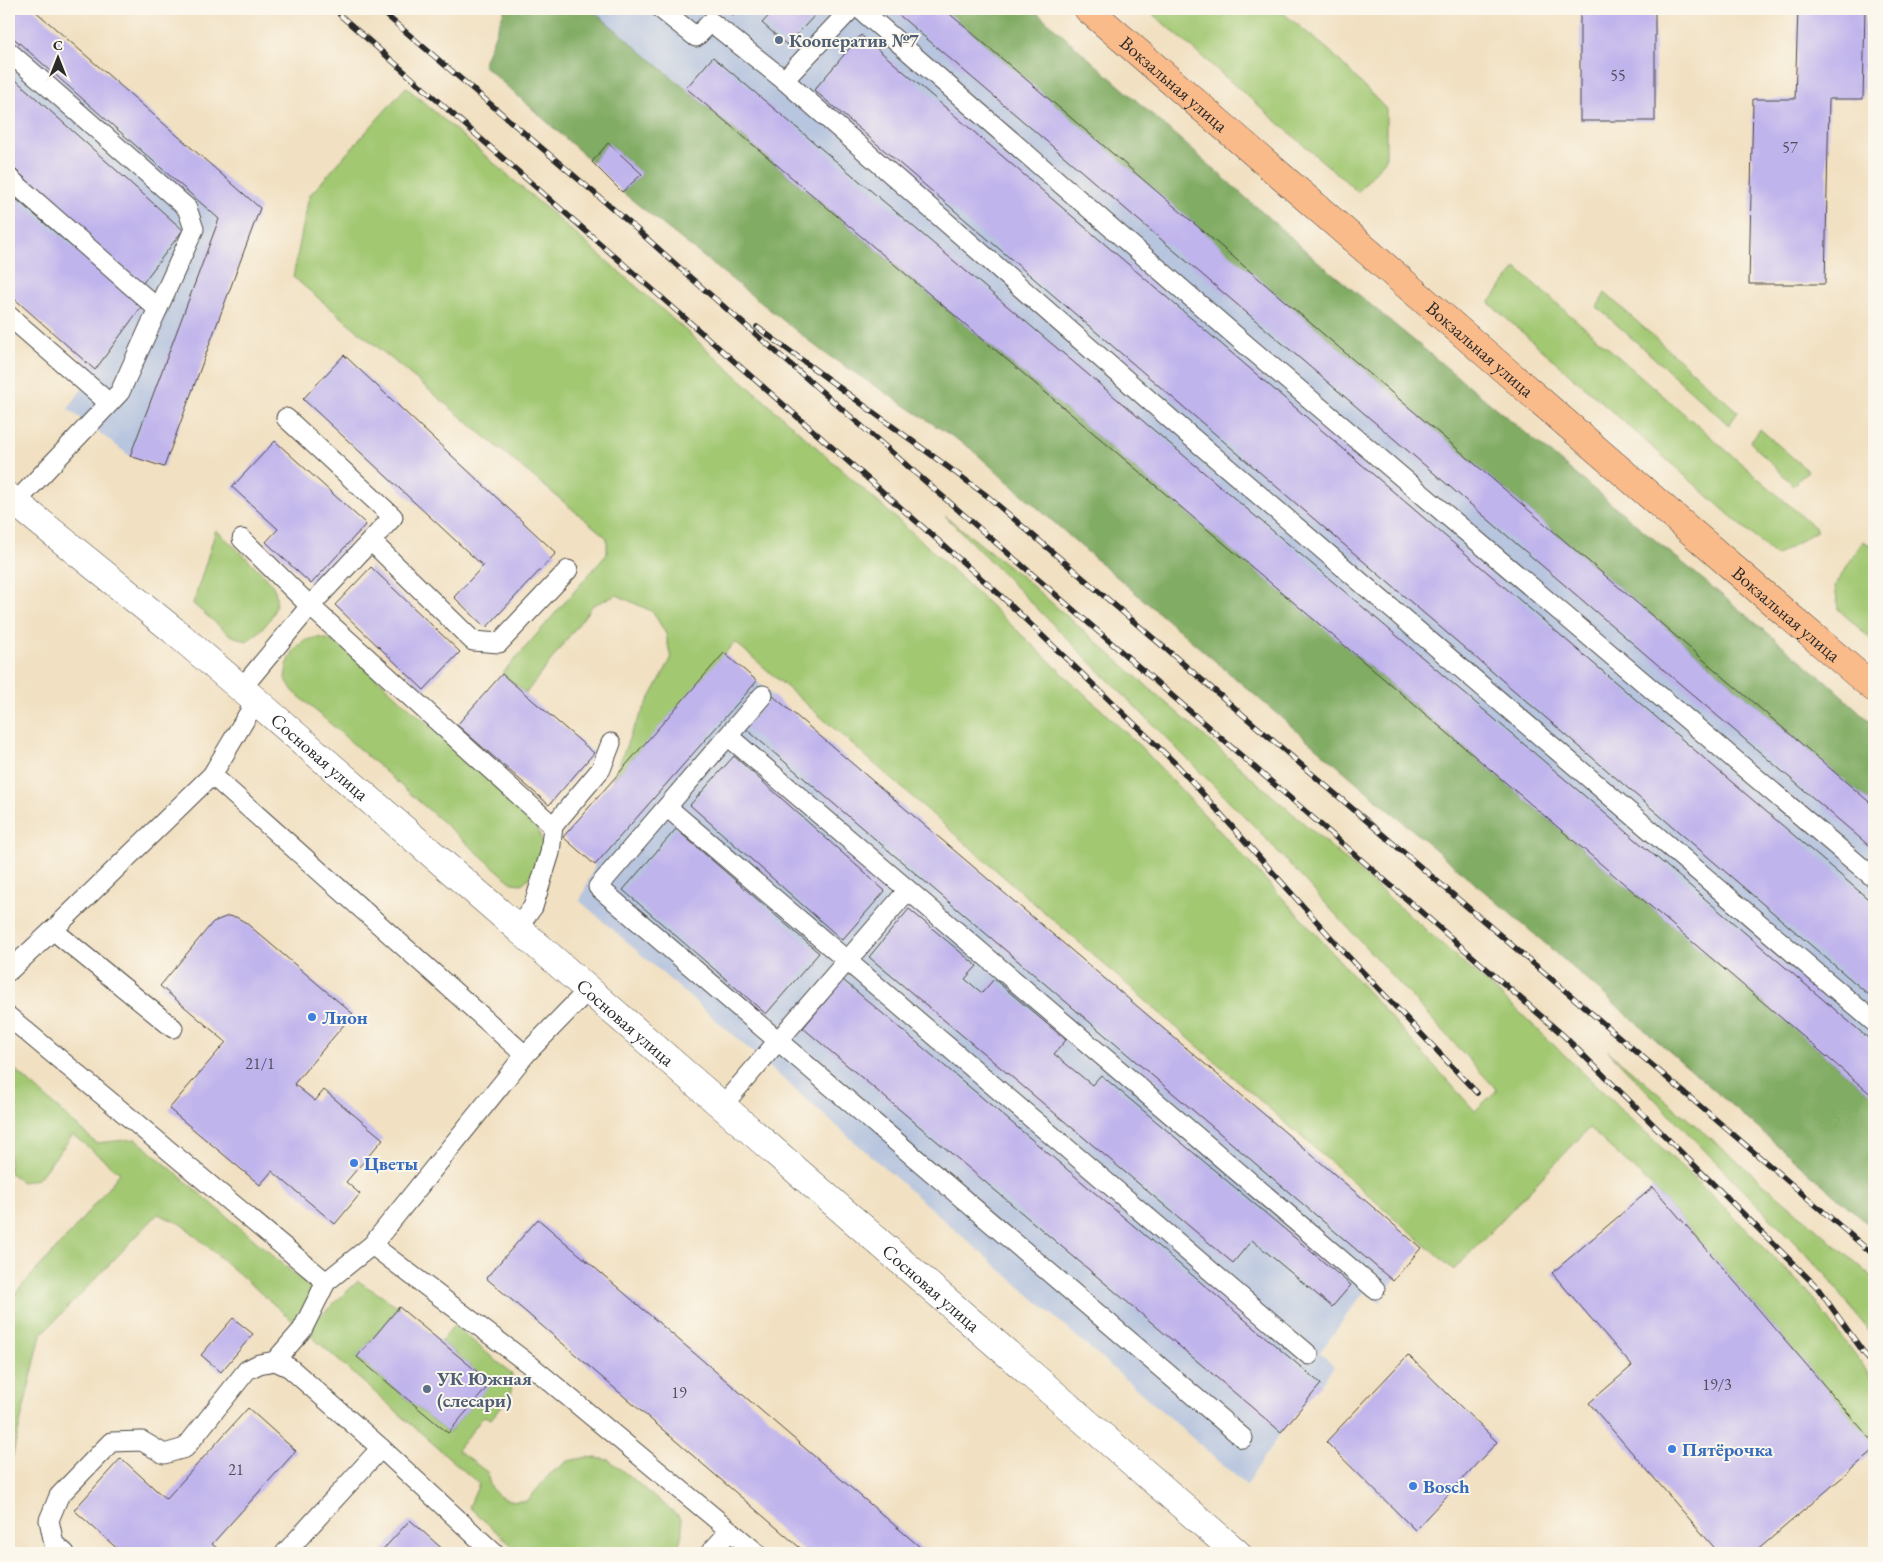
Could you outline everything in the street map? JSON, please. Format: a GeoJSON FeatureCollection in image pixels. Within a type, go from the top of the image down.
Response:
{"type":"FeatureCollection","features":[{"type":"Feature","properties":{"kind":"main road","name":"Вокзальная улица"},"geometry":{"type":"LineString","coordinates":[[1088,9],[1874,688]]}},
{"type":"Feature","properties":{"kind":"street","name":"Сосновая улица"},"geometry":{"type":"LineString","coordinates":[[12,500],[173,630],[249,695],[1237,1553]]}},
{"type":"Feature","properties":{"kind":"lane"},"geometry":{"type":"LineString","coordinates":[[661,9],[696,38],[711,22],[784,80],[1182,429],[1873,1019]]}},
{"type":"Feature","properties":{"kind":"lane"},"geometry":{"type":"LineString","coordinates":[[784,80],[851,9]]}},
{"type":"Feature","properties":{"kind":"lane"},"geometry":{"type":"LineString","coordinates":[[860,9],[1246,345],[1874,878]]}},
{"type":"Feature","properties":{"kind":"lane"},"geometry":{"type":"LineString","coordinates":[[9,52],[187,208],[194,229],[120,392],[12,500]]}},
{"type":"Feature","properties":{"kind":"lane"},"geometry":{"type":"LineString","coordinates":[[9,178],[158,309]]}},
{"type":"Feature","properties":{"kind":"lane"},"geometry":{"type":"LineString","coordinates":[[9,316],[109,403]]}},
{"type":"Feature","properties":{"kind":"lane"},"geometry":{"type":"LineString","coordinates":[[9,970],[53,930],[212,775],[249,695],[310,606],[394,517],[286,418]]}},
{"type":"Feature","properties":{"kind":"lane"},"geometry":{"type":"LineString","coordinates":[[242,540],[310,606],[553,826]]}},
{"type":"Feature","properties":{"kind":"lane"},"geometry":{"type":"LineString","coordinates":[[371,541],[473,641],[499,644],[568,570]]}},
{"type":"Feature","properties":{"kind":"lane"},"geometry":{"type":"LineString","coordinates":[[763,695],[598,887],[1243,1438]]}},
{"type":"Feature","properties":{"kind":"lane"},"geometry":{"type":"LineString","coordinates":[[728,736],[1375,1289]]}},
{"type":"Feature","properties":{"kind":"lane"},"geometry":{"type":"LineString","coordinates":[[516,928],[533,907],[550,853],[553,826],[601,769],[611,743]]}},
{"type":"Feature","properties":{"kind":"lane"},"geometry":{"type":"LineString","coordinates":[[212,775],[525,1055]]}},
{"type":"Feature","properties":{"kind":"lane"},"geometry":{"type":"LineString","coordinates":[[667,807],[1309,1355]]}},
{"type":"Feature","properties":{"kind":"lane"},"geometry":{"type":"LineString","coordinates":[[722,1106],[908,890]]}},
{"type":"Feature","properties":{"kind":"lane"},"geometry":{"type":"LineString","coordinates":[[53,930],[173,1028]]}},
{"type":"Feature","properties":{"kind":"lane"},"geometry":{"type":"LineString","coordinates":[[65,1553],[54,1544],[49,1520],[59,1496],[111,1442],[142,1441],[164,1454],[185,1448],[246,1370],[275,1361],[302,1330],[326,1282],[372,1245],[525,1055],[588,990]]}},
{"type":"Feature","properties":{"kind":"lane"},"geometry":{"type":"LineString","coordinates":[[9,1017],[326,1282]]}},
{"type":"Feature","properties":{"kind":"lane"},"geometry":{"type":"LineString","coordinates":[[372,1245],[530,1365],[757,1553]]}},
{"type":"Feature","properties":{"kind":"lane"},"geometry":{"type":"LineString","coordinates":[[275,1361],[290,1368],[381,1448],[494,1553]]}},
{"type":"Feature","properties":{"kind":"lane"},"geometry":{"type":"LineString","coordinates":[[285,1553],[381,1448]]}},
{"type":"Feature","properties":{"kind":"lane"},"geometry":{"type":"LineString","coordinates":[[710,1553],[730,1531]]}},
{"type":"Feature","properties":{"kind":"shaded area"},"geometry":{"type":"Polygon","coordinates":[[[9,9],[33,9],[260,208],[130,456],[68,409],[95,370],[9,294],[9,9]]]}},
{"type":"Feature","properties":{"kind":"shaded area"},"geometry":{"type":"Polygon","coordinates":[[[590,9],[944,9],[1874,806],[1874,1097],[1282,592],[590,9]]]}},
{"type":"Feature","properties":{"kind":"shaded area"},"geometry":{"type":"Polygon","coordinates":[[[724,653],[1421,1248],[1393,1281],[1380,1303],[1364,1292],[1320,1352],[1334,1367],[1281,1432],[1246,1485],[580,901],[595,865],[563,837],[724,653]]]}},
{"type":"Feature","properties":{"kind":"green space"},"geometry":{"type":"Polygon","coordinates":[[[505,9],[591,9],[1282,592],[1874,1097],[1874,1229],[1540,939],[1083,548],[970,448],[823,352],[622,192],[642,174],[608,143],[592,162],[483,65],[505,9]]]}},
{"type":"Feature","properties":{"kind":"green space"},"geometry":{"type":"Polygon","coordinates":[[[943,9],[1033,9],[1314,258],[1827,682],[1874,725],[1874,806],[943,9]]]}},
{"type":"Feature","properties":{"kind":"green space"},"geometry":{"type":"Polygon","coordinates":[[[1147,9],[1278,9],[1330,51],[1386,109],[1386,159],[1358,192],[1147,9]]]}},
{"type":"Feature","properties":{"kind":"green space"},"geometry":{"type":"Polygon","coordinates":[[[406,87],[638,288],[926,545],[1141,747],[1304,921],[1475,1111],[1497,1090],[1259,831],[945,516],[1021,576],[1514,1007],[1725,1208],[1809,1293],[1874,1381],[1874,1443],[1653,1187],[1589,1128],[1454,1270],[735,642],[613,780],[632,731],[671,659],[666,634],[653,612],[617,595],[593,605],[526,693],[502,674],[607,554],[607,538],[293,277],[309,196],[406,87]]]}},
{"type":"Feature","properties":{"kind":"green space"},"geometry":{"type":"Polygon","coordinates":[[[1516,268],[1818,530],[1776,556],[1489,303],[1516,268]]]}},
{"type":"Feature","properties":{"kind":"green space"},"geometry":{"type":"Polygon","coordinates":[[[1605,293],[1738,412],[1729,425],[1597,307],[1605,293]]]}},
{"type":"Feature","properties":{"kind":"green space"},"geometry":{"type":"Polygon","coordinates":[[[1760,429],[1808,471],[1793,485],[1750,442],[1760,429]]]}},
{"type":"Feature","properties":{"kind":"green space"},"geometry":{"type":"Polygon","coordinates":[[[216,530],[257,568],[274,588],[276,604],[270,619],[253,637],[246,641],[230,635],[193,604],[216,530]]]}},
{"type":"Feature","properties":{"kind":"green space"},"geometry":{"type":"Polygon","coordinates":[[[1863,541],[1874,547],[1874,642],[1838,609],[1835,585],[1863,541]]]}},
{"type":"Feature","properties":{"kind":"green space"},"geometry":{"type":"Polygon","coordinates":[[[318,637],[330,640],[344,648],[536,823],[543,845],[533,874],[522,884],[512,883],[293,691],[285,678],[287,665],[294,650],[303,641],[318,637]]]}},
{"type":"Feature","properties":{"kind":"green space"},"geometry":{"type":"Polygon","coordinates":[[[1607,1050],[1874,1278],[1874,1338],[1826,1275],[1607,1050]]]}},
{"type":"Feature","properties":{"kind":"green space"},"geometry":{"type":"Polygon","coordinates":[[[9,1064],[96,1143],[136,1139],[311,1288],[309,1303],[294,1322],[183,1225],[158,1214],[41,1335],[9,1471],[9,1300],[75,1228],[120,1173],[73,1135],[38,1179],[22,1182],[9,1172],[9,1064]]]}},
{"type":"Feature","properties":{"kind":"green space"},"geometry":{"type":"Polygon","coordinates":[[[358,1281],[399,1307],[357,1357],[448,1433],[490,1383],[441,1341],[454,1325],[512,1374],[511,1395],[491,1419],[484,1416],[457,1450],[487,1472],[495,1493],[505,1499],[527,1501],[550,1474],[568,1461],[588,1457],[609,1460],[681,1518],[681,1536],[675,1553],[520,1553],[469,1507],[479,1484],[312,1337],[313,1323],[358,1281]]]}},
{"type":"Feature","properties":{"kind":"building"},"geometry":{"type":"Polygon","coordinates":[[[9,9],[33,9],[260,208],[164,467],[130,456],[219,219],[9,34],[9,9]]]}},
{"type":"Feature","properties":{"kind":"building"},"geometry":{"type":"Polygon","coordinates":[[[726,9],[738,9],[733,15],[726,9]]]}},
{"type":"Feature","properties":{"kind":"building"},"geometry":{"type":"Polygon","coordinates":[[[775,9],[812,9],[817,13],[787,45],[762,23],[775,9]]]}},
{"type":"Feature","properties":{"kind":"building"},"geometry":{"type":"Polygon","coordinates":[[[892,9],[944,9],[1874,806],[1874,850],[892,9]]]}},
{"type":"Feature","properties":{"kind":"building"},"geometry":{"type":"Polygon","coordinates":[[[1580,9],[1655,9],[1655,121],[1580,121],[1580,9]]]}},
{"type":"Feature","properties":{"kind":"building"},"geometry":{"type":"Polygon","coordinates":[[[1798,9],[1865,9],[1863,99],[1829,99],[1825,284],[1749,284],[1753,99],[1795,99],[1798,9]]]}},
{"type":"Feature","properties":{"kind":"building"},"geometry":{"type":"Polygon","coordinates":[[[861,35],[1874,904],[1874,989],[1869,995],[814,90],[861,35]]]}},
{"type":"Feature","properties":{"kind":"building"},"geometry":{"type":"Polygon","coordinates":[[[713,57],[1423,658],[1874,1043],[1874,1097],[686,88],[713,57]]]}},
{"type":"Feature","properties":{"kind":"building"},"geometry":{"type":"Polygon","coordinates":[[[9,74],[183,230],[142,284],[9,164],[9,74]]]}},
{"type":"Feature","properties":{"kind":"building"},"geometry":{"type":"Polygon","coordinates":[[[608,143],[642,174],[622,192],[592,162],[608,143]]]}},
{"type":"Feature","properties":{"kind":"building"},"geometry":{"type":"Polygon","coordinates":[[[9,193],[142,306],[95,370],[9,294],[9,193]]]}},
{"type":"Feature","properties":{"kind":"building"},"geometry":{"type":"Polygon","coordinates":[[[344,355],[556,553],[486,628],[454,597],[483,566],[303,399],[344,355]]]}},
{"type":"Feature","properties":{"kind":"building"},"geometry":{"type":"Polygon","coordinates":[[[275,441],[366,524],[311,584],[266,542],[278,529],[232,487],[275,441]]]}},
{"type":"Feature","properties":{"kind":"building"},"geometry":{"type":"Polygon","coordinates":[[[371,567],[460,652],[424,690],[335,605],[371,567]]]}},
{"type":"Feature","properties":{"kind":"building"},"geometry":{"type":"Polygon","coordinates":[[[724,653],[757,681],[595,865],[563,837],[724,653]]]}},
{"type":"Feature","properties":{"kind":"building"},"geometry":{"type":"Polygon","coordinates":[[[502,674],[594,753],[549,805],[457,725],[502,674]]]}},
{"type":"Feature","properties":{"kind":"building"},"geometry":{"type":"Polygon","coordinates":[[[773,696],[1421,1248],[1393,1281],[745,728],[773,696]]]}},
{"type":"Feature","properties":{"kind":"building"},"geometry":{"type":"Polygon","coordinates":[[[734,756],[885,891],[842,940],[690,805],[734,756]]]}},
{"type":"Feature","properties":{"kind":"building"},"geometry":{"type":"Polygon","coordinates":[[[676,829],[819,953],[766,1014],[623,890],[676,829]]]}},
{"type":"Feature","properties":{"kind":"building"},"geometry":{"type":"Polygon","coordinates":[[[909,909],[977,966],[965,979],[982,993],[994,979],[1066,1040],[1054,1054],[1092,1085],[1101,1075],[1351,1285],[1332,1307],[1252,1240],[1233,1263],[869,957],[909,909]]]}},
{"type":"Feature","properties":{"kind":"building"},"geometry":{"type":"Polygon","coordinates":[[[228,916],[236,917],[245,922],[353,1014],[294,1084],[315,1101],[324,1090],[383,1139],[346,1182],[360,1194],[335,1224],[272,1171],[260,1185],[169,1109],[226,1042],[160,986],[213,922],[228,916]]]}},
{"type":"Feature","properties":{"kind":"building"},"geometry":{"type":"Polygon","coordinates":[[[843,980],[1321,1384],[1281,1432],[803,1028],[843,980]]]}},
{"type":"Feature","properties":{"kind":"building"},"geometry":{"type":"Polygon","coordinates":[[[1653,1187],[1874,1443],[1874,1450],[1754,1553],[1719,1553],[1589,1403],[1632,1366],[1552,1273],[1653,1187]]]}},
{"type":"Feature","properties":{"kind":"building"},"geometry":{"type":"Polygon","coordinates":[[[538,1219],[927,1553],[806,1553],[486,1278],[538,1219]]]}},
{"type":"Feature","properties":{"kind":"building"},"geometry":{"type":"Polygon","coordinates":[[[399,1307],[491,1383],[448,1433],[357,1357],[399,1307]]]}},
{"type":"Feature","properties":{"kind":"building"},"geometry":{"type":"Polygon","coordinates":[[[233,1318],[253,1334],[221,1372],[201,1355],[233,1318]]]}},
{"type":"Feature","properties":{"kind":"building","name":"Bosch"},"geometry":{"type":"Polygon","coordinates":[[[1408,1355],[1497,1442],[1415,1530],[1326,1442],[1408,1355]]]}},
{"type":"Feature","properties":{"kind":"building"},"geometry":{"type":"Polygon","coordinates":[[[248,1408],[296,1451],[212,1544],[223,1553],[122,1553],[74,1510],[121,1458],[166,1499],[248,1408]]]}},
{"type":"Feature","properties":{"kind":"building"},"geometry":{"type":"Polygon","coordinates":[[[410,1520],[447,1553],[380,1553],[410,1520]]]}},
{"type":"Feature","properties":{"kind":"railway"},"geometry":{"type":"LineString","coordinates":[[379,9],[632,225],[1563,1035],[1817,1287],[1874,1367]]}},
{"type":"Feature","properties":{"kind":"railway"},"geometry":{"type":"LineString","coordinates":[[340,15],[999,594],[1177,765],[1343,951],[1477,1093]]}},
{"type":"Feature","properties":{"kind":"railway"},"geometry":{"type":"LineString","coordinates":[[757,327],[986,495],[1874,1255]]}},
{"type":"Feature","properties":{"kind":"place","name":"Кооператив №7"},"geometry":{"type":"Point","coordinates":[779,40]}},
{"type":"Feature","properties":{"kind":"place","name":"Лион"},"geometry":{"type":"Point","coordinates":[312,1017]}},
{"type":"Feature","properties":{"kind":"place","name":"Цветы"},"geometry":{"type":"Point","coordinates":[354,1163]}},
{"type":"Feature","properties":{"kind":"place","name":"УК Южная (слесари)"},"geometry":{"type":"Point","coordinates":[427,1389]}},
{"type":"Feature","properties":{"kind":"place","name":"Пятёрочка"},"geometry":{"type":"Point","coordinates":[1672,1449]}},
{"type":"Feature","properties":{"kind":"place","name":"Bosch"},"geometry":{"type":"Point","coordinates":[1413,1486]}}]}
